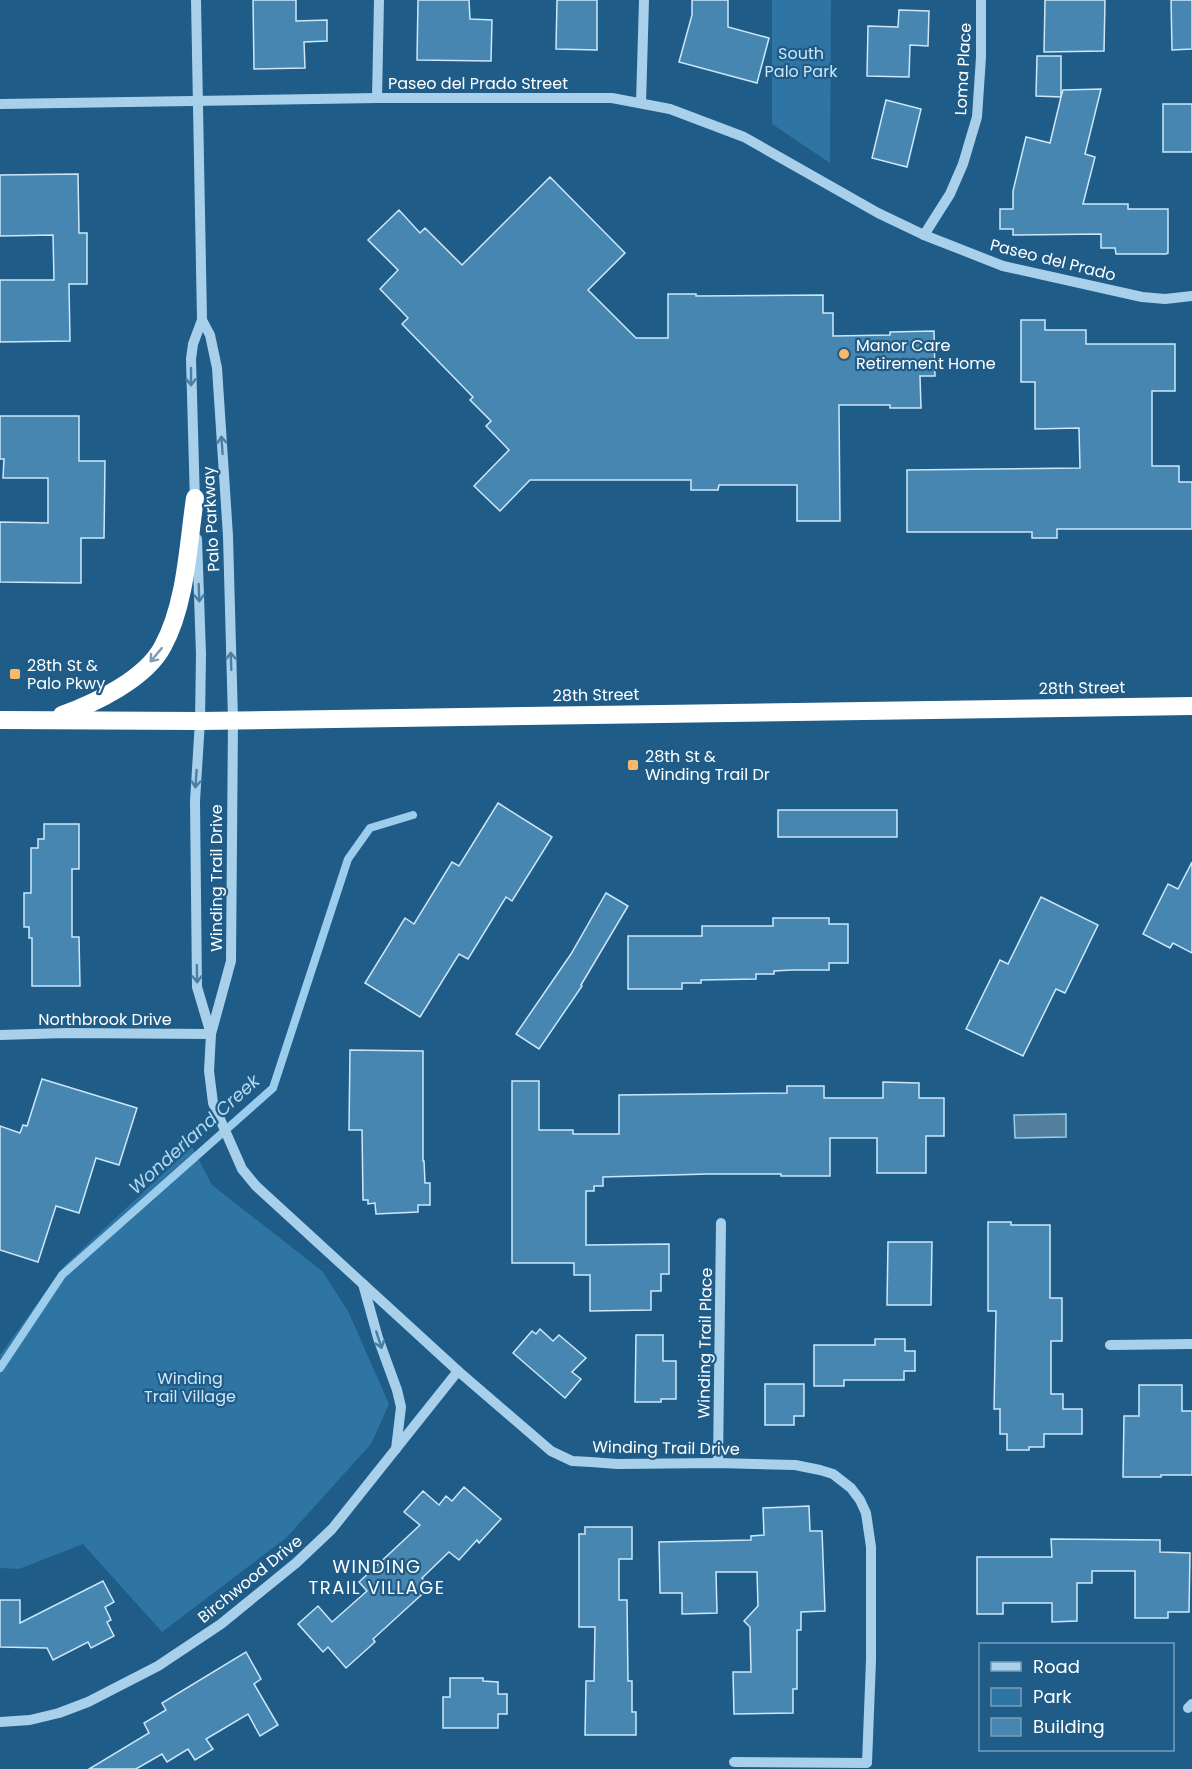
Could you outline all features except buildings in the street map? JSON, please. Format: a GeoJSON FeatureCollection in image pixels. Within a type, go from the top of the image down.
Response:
{"type":"FeatureCollection","features":[{"type":"Feature","properties":{"kind":"highway"},"geometry":{"type":"LineString","coordinates":[[48,720],[82,708],[115,691],[133,679],[162,648],[178,606],[195,498]]}},
{"type":"Feature","properties":{"kind":"highway","name":"28th Street"},"geometry":{"type":"LineString","coordinates":[[0,720],[200,721],[1192,706]]}},
{"type":"Feature","properties":{"kind":"street","name":"Palo Parkway"},"geometry":{"type":"LineString","coordinates":[[196,0],[202,320],[193,345],[191,366],[201,654],[200,721]]}},
{"type":"Feature","properties":{"kind":"street"},"geometry":{"type":"LineString","coordinates":[[377,98],[379,0]]}},
{"type":"Feature","properties":{"kind":"street"},"geometry":{"type":"LineString","coordinates":[[641,103],[644,0]]}},
{"type":"Feature","properties":{"kind":"street","name":"Loma Place"},"geometry":{"type":"LineString","coordinates":[[924,235],[955,184],[976,117],[981,57],[981,0]]}},
{"type":"Feature","properties":{"kind":"street","name":"Paseo del Prado Street"},"geometry":{"type":"LineString","coordinates":[[0,104],[377,98],[612,98],[670,109],[744,137],[878,213],[924,235]]}},
{"type":"Feature","properties":{"kind":"street","name":"Paseo del Prado"},"geometry":{"type":"LineString","coordinates":[[924,235],[1002,266],[1142,297],[1165,299],[1192,296]]}},
{"type":"Feature","properties":{"kind":"street","name":"Palo Parkway"},"geometry":{"type":"LineString","coordinates":[[202,320],[210,335],[217,368],[228,536],[233,720]]}},
{"type":"Feature","properties":{"kind":"street","name":"Winding Trail Drive"},"geometry":{"type":"LineString","coordinates":[[233,720],[231,961],[211,1034],[209,1071],[213,1103],[242,1169],[256,1186],[458,1371],[551,1451],[572,1461],[617,1464],[795,1465],[833,1474],[851,1488],[860,1500],[866,1513],[871,1546],[871,1660],[867,1763],[734,1762]]}},
{"type":"Feature","properties":{"kind":"street","name":"Winding Trail Drive"},"geometry":{"type":"LineString","coordinates":[[200,721],[195,801],[197,987],[211,1034]]}},
{"type":"Feature","properties":{"kind":"street","name":"Northbrook Drive"},"geometry":{"type":"LineString","coordinates":[[0,1035],[211,1034]]}},
{"type":"Feature","properties":{"kind":"street","name":"Winding Trail Place"},"geometry":{"type":"LineString","coordinates":[[718,1463],[721,1223]]}},
{"type":"Feature","properties":{"kind":"street"},"geometry":{"type":"LineString","coordinates":[[363,1284],[378,1338],[399,1399],[400,1414],[396,1450]]}},
{"type":"Feature","properties":{"kind":"street"},"geometry":{"type":"LineString","coordinates":[[1110,1345],[1192,1344]]}},
{"type":"Feature","properties":{"kind":"street","name":"Birchwood Drive"},"geometry":{"type":"LineString","coordinates":[[0,1722],[30,1720],[59,1713],[88,1702],[158,1666],[221,1624],[296,1563],[332,1529],[458,1371]]}},
{"type":"Feature","properties":{"kind":"green space","name":"South Palo Park"},"geometry":{"type":"Polygon","coordinates":[[[772,0],[831,0],[830,163],[772,124],[772,0]]]}},
{"type":"Feature","properties":{"kind":"green space","name":"Winding Trail Village"},"geometry":{"type":"Polygon","coordinates":[[[192,1147],[212,1185],[322,1271],[348,1311],[389,1404],[371,1444],[286,1538],[162,1632],[83,1544],[19,1569],[0,1568],[0,1355],[65,1265],[192,1147]]]}},
{"type":"Feature","properties":{"kind":"shaded area"},"geometry":{"type":"Polygon","coordinates":[[[1066,1114],[1066,1137],[1015,1138],[1014,1115],[1066,1114]]]}},
{"type":"Feature","properties":{"kind":"waterway","name":"Wonderland Creek"},"geometry":{"type":"LineString","coordinates":[[0,1368],[62,1275],[273,1088],[348,859],[370,828],[413,815]]}},
{"type":"Feature","properties":{"kind":"place","name":"Manor Care Retirement Home"},"geometry":{"type":"Point","coordinates":[844,354]}},
{"type":"Feature","properties":{"kind":"place","name":"28th St & Palo Pkwy"},"geometry":{"type":"Point","coordinates":[15,674]}},
{"type":"Feature","properties":{"kind":"place","name":"28th St & Winding Trail Dr"},"geometry":{"type":"Point","coordinates":[633,765]}},
{"type":"Feature","properties":{"kind":"district","name":"WINDING TRAIL VILLAGE"},"geometry":{"type":"Point","coordinates":[377,1576]}}]}
